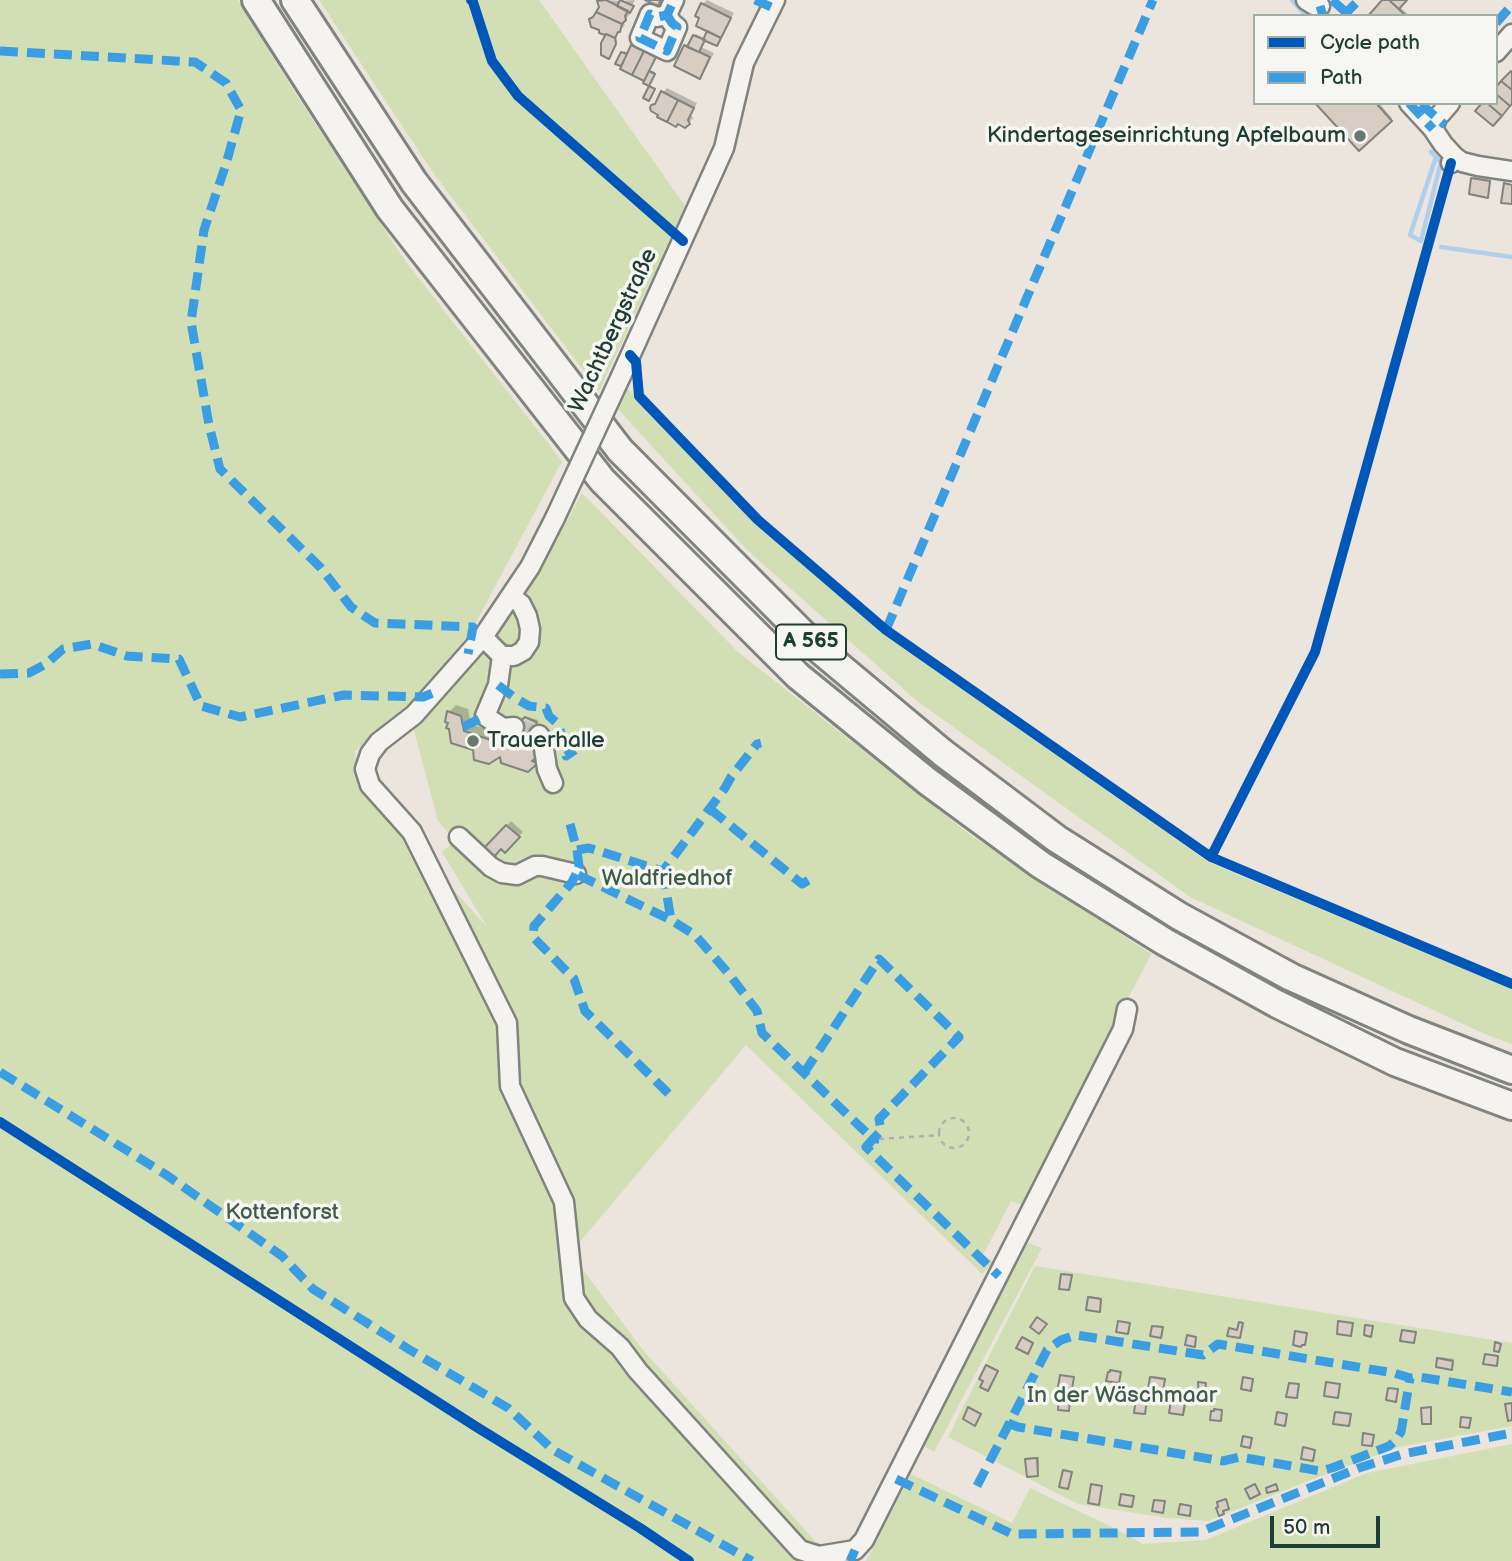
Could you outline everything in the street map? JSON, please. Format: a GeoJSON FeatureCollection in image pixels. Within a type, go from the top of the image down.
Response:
{"type":"FeatureCollection","features":[{"type":"Feature","properties":{"kind":"highway","name":"A 565"},"geometry":{"type":"LineString","coordinates":[[256,0],[390,209],[602,480],[798,676],[927,781],[1030,858],[1165,942],[1278,1004],[1395,1062],[1512,1106]]}},
{"type":"Feature","properties":{"kind":"highway","name":"A 565"},"geometry":{"type":"LineString","coordinates":[[295,0],[414,182],[620,450],[815,646],[943,753],[1056,839],[1179,916],[1291,977],[1409,1030],[1512,1070]]}},
{"type":"Feature","properties":{"kind":"street","name":"Wachtbergstraße"},"geometry":{"type":"LineString","coordinates":[[767,3],[744,63],[724,148],[555,518],[530,567],[483,637],[414,715],[379,742],[370,754],[365,769],[370,785],[412,832],[507,1023],[510,1086],[564,1202],[574,1298],[588,1320],[620,1347],[638,1371],[800,1549],[819,1556],[855,1550],[864,1539],[1123,1029],[1127,1009]]}},
{"type":"Feature","properties":{"kind":"street"},"geometry":{"type":"LineString","coordinates":[[1498,50],[1512,34]]}},
{"type":"Feature","properties":{"kind":"street"},"geometry":{"type":"LineString","coordinates":[[1411,105],[1433,129],[1453,160],[1512,171]]}},
{"type":"Feature","properties":{"kind":"street"},"geometry":{"type":"LineString","coordinates":[[1433,129],[1437,118],[1448,105]]}},
{"type":"Feature","properties":{"kind":"street"},"geometry":{"type":"LineString","coordinates":[[483,637],[502,656],[514,656],[523,651],[529,642],[530,629],[521,604],[511,596]]}},
{"type":"Feature","properties":{"kind":"street"},"geometry":{"type":"LineString","coordinates":[[502,656],[499,685],[485,716],[503,729],[514,727]]}},
{"type":"Feature","properties":{"kind":"street"},"geometry":{"type":"LineString","coordinates":[[539,735],[543,742],[547,769],[554,783]]}},
{"type":"Feature","properties":{"kind":"street"},"geometry":{"type":"LineString","coordinates":[[459,837],[491,867],[502,873],[517,875],[535,866],[542,866],[576,874]]}},
{"type":"Feature","properties":{"kind":"path"},"geometry":{"type":"LineString","coordinates":[[574,740],[575,750]]}},
{"type":"Feature","properties":{"kind":"path"},"geometry":{"type":"LineString","coordinates":[[950,1119],[965,1123],[969,1135],[967,1141],[956,1148],[946,1145],[940,1135],[942,1125],[950,1119]]}},
{"type":"Feature","properties":{"kind":"path"},"geometry":{"type":"LineString","coordinates":[[879,1139],[940,1135]]}},
{"type":"Feature","properties":{"kind":"green space","name":"Kottenforst"},"geometry":{"type":"Polygon","coordinates":[[[0,0],[238,0],[290,85],[406,262],[562,461],[473,628],[423,697],[355,751],[358,785],[487,927],[442,852],[455,840],[438,821],[412,723],[550,552],[582,493],[738,652],[968,833],[1151,954],[1022,1205],[1011,1201],[983,1255],[994,1262],[982,1274],[746,1045],[578,1244],[572,1255],[642,1349],[815,1541],[852,1561],[0,1561],[0,0]]]}},
{"type":"Feature","properties":{"kind":"green space"},"geometry":{"type":"Polygon","coordinates":[[[319,0],[539,0],[686,207],[599,391],[434,174],[319,0]]]}},
{"type":"Feature","properties":{"kind":"green space"},"geometry":{"type":"Polygon","coordinates":[[[628,389],[756,525],[882,632],[1210,863],[1512,989],[1512,1044],[1487,1035],[1190,897],[917,701],[747,550],[616,407],[628,389]]]}},
{"type":"Feature","properties":{"kind":"green space"},"geometry":{"type":"Polygon","coordinates":[[[1025,1242],[1042,1248],[934,1452],[921,1444],[1025,1242]]]}},
{"type":"Feature","properties":{"kind":"green space","name":"In der Wäschmaar"},"geometry":{"type":"Polygon","coordinates":[[[1035,1266],[1512,1343],[1512,1426],[1399,1447],[1208,1521],[1167,1518],[1078,1504],[948,1437],[1035,1266]]]}},
{"type":"Feature","properties":{"kind":"green space"},"geometry":{"type":"Polygon","coordinates":[[[1512,1444],[1512,1561],[866,1561],[911,1474],[1012,1523],[1030,1488],[1143,1544],[1206,1540],[1367,1473],[1512,1444]]]}},
{"type":"Feature","properties":{"kind":"building"},"geometry":{"type":"Polygon","coordinates":[[[606,0],[628,11],[622,24],[596,12],[599,7],[597,1],[606,0]]]}},
{"type":"Feature","properties":{"kind":"building"},"geometry":{"type":"Polygon","coordinates":[[[620,0],[634,6],[630,13],[617,6],[620,0]]]}},
{"type":"Feature","properties":{"kind":"building"},"geometry":{"type":"Polygon","coordinates":[[[645,0],[661,0],[658,6],[645,0]]]}},
{"type":"Feature","properties":{"kind":"building"},"geometry":{"type":"Polygon","coordinates":[[[1382,0],[1389,0],[1404,14],[1370,14],[1382,0]]]}},
{"type":"Feature","properties":{"kind":"building"},"geometry":{"type":"Polygon","coordinates":[[[1389,0],[1407,0],[1399,9],[1389,0]]]}},
{"type":"Feature","properties":{"kind":"building"},"geometry":{"type":"Polygon","coordinates":[[[701,3],[731,18],[721,38],[696,26],[699,18],[695,16],[701,3]]]}},
{"type":"Feature","properties":{"kind":"building"},"geometry":{"type":"Polygon","coordinates":[[[596,12],[622,24],[615,38],[599,33],[599,30],[591,27],[589,19],[596,12]]]}},
{"type":"Feature","properties":{"kind":"building"},"geometry":{"type":"Polygon","coordinates":[[[707,31],[721,38],[717,46],[703,40],[707,31]]]}},
{"type":"Feature","properties":{"kind":"building"},"geometry":{"type":"Polygon","coordinates":[[[606,34],[615,38],[616,44],[609,59],[601,55],[601,43],[606,34]]]}},
{"type":"Feature","properties":{"kind":"building"},"geometry":{"type":"Polygon","coordinates":[[[693,35],[705,40],[699,52],[687,47],[693,35]]]}},
{"type":"Feature","properties":{"kind":"building"},"geometry":{"type":"Polygon","coordinates":[[[631,45],[644,51],[632,75],[620,69],[631,45]]]}},
{"type":"Feature","properties":{"kind":"building"},"geometry":{"type":"Polygon","coordinates":[[[684,45],[710,57],[700,79],[674,66],[684,45]]]}},
{"type":"Feature","properties":{"kind":"building"},"geometry":{"type":"Polygon","coordinates":[[[644,51],[656,57],[644,81],[632,75],[644,51]]]}},
{"type":"Feature","properties":{"kind":"building"},"geometry":{"type":"Polygon","coordinates":[[[621,52],[627,54],[621,66],[615,64],[621,52]]]}},
{"type":"Feature","properties":{"kind":"building"},"geometry":{"type":"Polygon","coordinates":[[[649,71],[655,74],[649,86],[643,83],[649,71]]]}},
{"type":"Feature","properties":{"kind":"building"},"geometry":{"type":"Polygon","coordinates":[[[1512,72],[1512,90],[1501,81],[1512,72]]]}},
{"type":"Feature","properties":{"kind":"building"},"geometry":{"type":"Polygon","coordinates":[[[1501,81],[1512,90],[1510,106],[1498,96],[1498,85],[1501,81]]]}},
{"type":"Feature","properties":{"kind":"building"},"geometry":{"type":"Polygon","coordinates":[[[649,86],[655,89],[649,101],[643,98],[649,86]]]}},
{"type":"Feature","properties":{"kind":"building"},"geometry":{"type":"Polygon","coordinates":[[[661,91],[678,100],[667,122],[657,117],[650,108],[661,91]]]}},
{"type":"Feature","properties":{"kind":"building"},"geometry":{"type":"Polygon","coordinates":[[[1498,96],[1510,106],[1502,116],[1489,105],[1498,105],[1498,96]]]}},
{"type":"Feature","properties":{"kind":"building"},"geometry":{"type":"Polygon","coordinates":[[[678,100],[694,108],[688,120],[690,124],[685,128],[667,122],[678,100]]]}},
{"type":"Feature","properties":{"kind":"building","name":"Kindertageseinrichtung Apfelbaum"},"geometry":{"type":"Polygon","coordinates":[[[1317,105],[1378,105],[1392,121],[1359,151],[1317,105]]]}},
{"type":"Feature","properties":{"kind":"building"},"geometry":{"type":"Polygon","coordinates":[[[1480,105],[1489,105],[1502,116],[1493,126],[1475,111],[1480,105]]]}},
{"type":"Feature","properties":{"kind":"building"},"geometry":{"type":"Polygon","coordinates":[[[1471,178],[1490,181],[1488,198],[1469,194],[1471,178]]]}},
{"type":"Feature","properties":{"kind":"building"},"geometry":{"type":"Polygon","coordinates":[[[1504,183],[1512,185],[1512,204],[1501,203],[1504,183]]]}},
{"type":"Feature","properties":{"kind":"building","name":"Trauerhalle"},"geometry":{"type":"Polygon","coordinates":[[[447,711],[461,716],[464,731],[505,745],[516,735],[533,740],[536,758],[532,761],[538,763],[528,772],[501,763],[500,757],[489,764],[474,760],[473,750],[451,743],[449,729],[446,728],[448,723],[445,722],[447,711]]]}},
{"type":"Feature","properties":{"kind":"building"},"geometry":{"type":"Polygon","coordinates":[[[525,717],[536,722],[544,759],[538,763],[532,761],[536,758],[533,740],[516,735],[505,745],[497,742],[525,717]]]}},
{"type":"Feature","properties":{"kind":"building"},"geometry":{"type":"Polygon","coordinates":[[[506,825],[520,837],[505,853],[501,849],[493,858],[483,849],[506,825]]]}},
{"type":"Feature","properties":{"kind":"building"},"geometry":{"type":"Polygon","coordinates":[[[1061,1274],[1072,1275],[1069,1290],[1059,1289],[1061,1274]]]}},
{"type":"Feature","properties":{"kind":"building"},"geometry":{"type":"Polygon","coordinates":[[[1088,1297],[1101,1299],[1100,1312],[1086,1310],[1088,1297]]]}},
{"type":"Feature","properties":{"kind":"building"},"geometry":{"type":"Polygon","coordinates":[[[1037,1317],[1047,1324],[1039,1334],[1030,1327],[1037,1317]]]}},
{"type":"Feature","properties":{"kind":"building"},"geometry":{"type":"Polygon","coordinates":[[[1118,1321],[1130,1323],[1128,1334],[1116,1332],[1118,1321]]]}},
{"type":"Feature","properties":{"kind":"building"},"geometry":{"type":"Polygon","coordinates":[[[1338,1321],[1353,1323],[1351,1336],[1337,1334],[1338,1321]]]}},
{"type":"Feature","properties":{"kind":"building"},"geometry":{"type":"Polygon","coordinates":[[[1239,1322],[1243,1323],[1240,1338],[1227,1336],[1229,1328],[1237,1330],[1239,1322]]]}},
{"type":"Feature","properties":{"kind":"building"},"geometry":{"type":"Polygon","coordinates":[[[1365,1325],[1373,1326],[1371,1337],[1364,1335],[1365,1325]]]}},
{"type":"Feature","properties":{"kind":"building"},"geometry":{"type":"Polygon","coordinates":[[[1152,1326],[1163,1327],[1161,1338],[1150,1336],[1152,1326]]]}},
{"type":"Feature","properties":{"kind":"building"},"geometry":{"type":"Polygon","coordinates":[[[1402,1330],[1416,1332],[1414,1343],[1400,1341],[1402,1330]]]}},
{"type":"Feature","properties":{"kind":"building"},"geometry":{"type":"Polygon","coordinates":[[[1295,1331],[1307,1333],[1305,1345],[1293,1345],[1295,1331]]]}},
{"type":"Feature","properties":{"kind":"building"},"geometry":{"type":"Polygon","coordinates":[[[1187,1335],[1196,1337],[1195,1347],[1185,1345],[1187,1335]]]}},
{"type":"Feature","properties":{"kind":"building"},"geometry":{"type":"Polygon","coordinates":[[[1022,1337],[1033,1343],[1028,1354],[1016,1348],[1022,1337]]]}},
{"type":"Feature","properties":{"kind":"building"},"geometry":{"type":"Polygon","coordinates":[[[1495,1342],[1501,1344],[1499,1352],[1494,1351],[1495,1342]]]}},
{"type":"Feature","properties":{"kind":"building"},"geometry":{"type":"Polygon","coordinates":[[[1485,1354],[1498,1356],[1497,1366],[1483,1364],[1485,1354]]]}},
{"type":"Feature","properties":{"kind":"building"},"geometry":{"type":"Polygon","coordinates":[[[1437,1358],[1453,1361],[1452,1370],[1436,1367],[1437,1358]]]}},
{"type":"Feature","properties":{"kind":"building"},"geometry":{"type":"Polygon","coordinates":[[[986,1365],[998,1371],[988,1391],[980,1387],[983,1381],[979,1379],[986,1365]]]}},
{"type":"Feature","properties":{"kind":"building"},"geometry":{"type":"Polygon","coordinates":[[[1110,1370],[1121,1372],[1119,1383],[1106,1381],[1110,1370]]]}},
{"type":"Feature","properties":{"kind":"building"},"geometry":{"type":"Polygon","coordinates":[[[1060,1375],[1074,1377],[1072,1389],[1058,1387],[1060,1375]]]}},
{"type":"Feature","properties":{"kind":"building"},"geometry":{"type":"Polygon","coordinates":[[[1150,1377],[1165,1379],[1163,1391],[1148,1389],[1150,1377]]]}},
{"type":"Feature","properties":{"kind":"building"},"geometry":{"type":"Polygon","coordinates":[[[1243,1377],[1253,1379],[1251,1391],[1241,1389],[1243,1377]]]}},
{"type":"Feature","properties":{"kind":"building"},"geometry":{"type":"Polygon","coordinates":[[[1198,1382],[1206,1383],[1204,1397],[1199,1397],[1198,1382]]]}},
{"type":"Feature","properties":{"kind":"building"},"geometry":{"type":"Polygon","coordinates":[[[1326,1382],[1340,1384],[1338,1398],[1324,1396],[1326,1382]]]}},
{"type":"Feature","properties":{"kind":"building"},"geometry":{"type":"Polygon","coordinates":[[[1289,1383],[1299,1384],[1297,1398],[1286,1397],[1289,1383]]]}},
{"type":"Feature","properties":{"kind":"building"},"geometry":{"type":"Polygon","coordinates":[[[1388,1388],[1398,1389],[1396,1402],[1386,1400],[1388,1388]]]}},
{"type":"Feature","properties":{"kind":"building"},"geometry":{"type":"Polygon","coordinates":[[[1059,1397],[1070,1399],[1069,1411],[1058,1410],[1059,1397]]]}},
{"type":"Feature","properties":{"kind":"building"},"geometry":{"type":"Polygon","coordinates":[[[1136,1398],[1147,1400],[1145,1414],[1134,1413],[1136,1398]]]}},
{"type":"Feature","properties":{"kind":"building"},"geometry":{"type":"Polygon","coordinates":[[[1171,1401],[1185,1403],[1183,1415],[1169,1413],[1171,1401]]]}},
{"type":"Feature","properties":{"kind":"building"},"geometry":{"type":"Polygon","coordinates":[[[1512,1403],[1512,1420],[1508,1421],[1505,1404],[1512,1403]]]}},
{"type":"Feature","properties":{"kind":"building"},"geometry":{"type":"Polygon","coordinates":[[[968,1407],[981,1414],[975,1426],[963,1419],[968,1407]]]}},
{"type":"Feature","properties":{"kind":"building"},"geometry":{"type":"Polygon","coordinates":[[[1431,1407],[1431,1424],[1422,1424],[1421,1408],[1431,1407]]]}},
{"type":"Feature","properties":{"kind":"building"},"geometry":{"type":"Polygon","coordinates":[[[1222,1410],[1221,1421],[1210,1420],[1211,1411],[1222,1410]]]}},
{"type":"Feature","properties":{"kind":"building"},"geometry":{"type":"Polygon","coordinates":[[[1277,1412],[1287,1414],[1285,1426],[1275,1424],[1277,1412]]]}},
{"type":"Feature","properties":{"kind":"building"},"geometry":{"type":"Polygon","coordinates":[[[1335,1412],[1351,1414],[1349,1426],[1333,1424],[1335,1412]]]}},
{"type":"Feature","properties":{"kind":"building"},"geometry":{"type":"Polygon","coordinates":[[[1461,1417],[1471,1418],[1469,1428],[1460,1427],[1461,1417]]]}},
{"type":"Feature","properties":{"kind":"building"},"geometry":{"type":"Polygon","coordinates":[[[1363,1433],[1374,1435],[1372,1446],[1362,1445],[1363,1433]]]}},
{"type":"Feature","properties":{"kind":"building"},"geometry":{"type":"Polygon","coordinates":[[[1243,1436],[1252,1438],[1250,1448],[1241,1446],[1243,1436]]]}},
{"type":"Feature","properties":{"kind":"building"},"geometry":{"type":"Polygon","coordinates":[[[1303,1447],[1315,1450],[1313,1461],[1301,1459],[1303,1447]]]}},
{"type":"Feature","properties":{"kind":"building"},"geometry":{"type":"Polygon","coordinates":[[[1037,1458],[1038,1476],[1027,1477],[1025,1459],[1037,1458]]]}},
{"type":"Feature","properties":{"kind":"building"},"geometry":{"type":"Polygon","coordinates":[[[1063,1470],[1072,1472],[1068,1489],[1059,1487],[1063,1470]]]}},
{"type":"Feature","properties":{"kind":"building"},"geometry":{"type":"Polygon","coordinates":[[[1091,1484],[1102,1486],[1099,1505],[1088,1503],[1091,1484]]]}},
{"type":"Feature","properties":{"kind":"building"},"geometry":{"type":"Polygon","coordinates":[[[1255,1484],[1260,1494],[1250,1499],[1245,1489],[1255,1484]]]}},
{"type":"Feature","properties":{"kind":"building"},"geometry":{"type":"Polygon","coordinates":[[[1276,1484],[1278,1490],[1267,1493],[1266,1488],[1276,1484]]]}},
{"type":"Feature","properties":{"kind":"building"},"geometry":{"type":"Polygon","coordinates":[[[1121,1494],[1134,1496],[1132,1507],[1119,1505],[1121,1494]]]}},
{"type":"Feature","properties":{"kind":"building"},"geometry":{"type":"Polygon","coordinates":[[[1226,1499],[1229,1509],[1219,1516],[1217,1502],[1226,1499]]]}},
{"type":"Feature","properties":{"kind":"building"},"geometry":{"type":"Polygon","coordinates":[[[1154,1500],[1165,1501],[1163,1513],[1152,1511],[1154,1500]]]}},
{"type":"Feature","properties":{"kind":"building"},"geometry":{"type":"Polygon","coordinates":[[[1180,1504],[1191,1506],[1190,1516],[1178,1514],[1180,1504]]]}},
{"type":"Feature","properties":{"kind":"waterway"},"geometry":{"type":"LineString","coordinates":[[1292,0],[1304,14]]}},
{"type":"Feature","properties":{"kind":"waterway"},"geometry":{"type":"LineString","coordinates":[[1431,152],[1441,162],[1421,241],[1410,235],[1436,157]]}},
{"type":"Feature","properties":{"kind":"waterway"},"geometry":{"type":"LineString","coordinates":[[1441,247],[1512,257]]}},
{"type":"Feature","properties":{"kind":"tunnel"},"geometry":{"type":"LineString","coordinates":[[514,727],[539,735]]}},
{"type":"Feature","properties":{"kind":"marked path"},"geometry":{"type":"LineString","coordinates":[[667,15],[677,27],[667,51],[640,38],[650,14],[657,17],[667,15],[674,0]]}},
{"type":"Feature","properties":{"kind":"marked path"},"geometry":{"type":"LineString","coordinates":[[755,0],[771,7]]}},
{"type":"Feature","properties":{"kind":"marked path"},"geometry":{"type":"LineString","coordinates":[[886,630],[1153,0]]}},
{"type":"Feature","properties":{"kind":"marked path"},"geometry":{"type":"LineString","coordinates":[[1332,0],[1348,14]]}},
{"type":"Feature","properties":{"kind":"marked path"},"geometry":{"type":"LineString","coordinates":[[1345,14],[1359,0]]}},
{"type":"Feature","properties":{"kind":"marked path"},"geometry":{"type":"LineString","coordinates":[[1498,21],[1512,5]]}},
{"type":"Feature","properties":{"kind":"marked path"},"geometry":{"type":"LineString","coordinates":[[1320,6],[1322,14]]}},
{"type":"Feature","properties":{"kind":"marked path"},"geometry":{"type":"LineString","coordinates":[[0,51],[195,62],[226,83],[241,110],[204,230],[191,322],[209,425],[220,469],[320,567],[351,607],[375,623],[473,627],[468,654]]}},
{"type":"Feature","properties":{"kind":"marked path"},"geometry":{"type":"LineString","coordinates":[[1411,105],[1433,129]]}},
{"type":"Feature","properties":{"kind":"marked path"},"geometry":{"type":"LineString","coordinates":[[1422,105],[1445,125]]}},
{"type":"Feature","properties":{"kind":"marked path"},"geometry":{"type":"LineString","coordinates":[[0,674],[29,673],[46,664],[63,649],[92,644],[127,656],[179,659],[201,706],[240,717],[344,695],[423,697],[435,692]]}},
{"type":"Feature","properties":{"kind":"marked path"},"geometry":{"type":"LineString","coordinates":[[498,685],[529,706],[546,708],[549,716],[559,725],[566,756],[575,750]]}},
{"type":"Feature","properties":{"kind":"marked path"},"geometry":{"type":"LineString","coordinates":[[463,727],[485,716]]}},
{"type":"Feature","properties":{"kind":"marked path"},"geometry":{"type":"LineString","coordinates":[[574,740],[576,737],[591,734],[594,727]]}},
{"type":"Feature","properties":{"kind":"marked path"},"geometry":{"type":"LineString","coordinates":[[577,850],[589,848],[663,871],[731,777],[757,744],[761,743]]}},
{"type":"Feature","properties":{"kind":"marked path"},"geometry":{"type":"LineString","coordinates":[[710,809],[802,884],[814,877]]}},
{"type":"Feature","properties":{"kind":"marked path"},"geometry":{"type":"LineString","coordinates":[[570,824],[579,866],[576,874],[671,920],[695,935],[757,1011],[762,1033],[873,1139],[866,1147],[999,1276]]}},
{"type":"Feature","properties":{"kind":"marked path"},"geometry":{"type":"LineString","coordinates":[[663,871],[671,920]]}},
{"type":"Feature","properties":{"kind":"marked path"},"geometry":{"type":"LineString","coordinates":[[576,874],[534,926],[533,937],[574,979],[585,1011],[674,1099]]}},
{"type":"Feature","properties":{"kind":"marked path"},"geometry":{"type":"LineString","coordinates":[[804,1073],[879,959],[959,1037],[879,1119],[881,1131],[873,1139],[879,1139]]}},
{"type":"Feature","properties":{"kind":"marked path"},"geometry":{"type":"LineString","coordinates":[[0,1072],[165,1174],[282,1256],[313,1289],[508,1408],[553,1450],[752,1561]]}},
{"type":"Feature","properties":{"kind":"marked path"},"geometry":{"type":"LineString","coordinates":[[977,1486],[1047,1350],[1061,1340],[1076,1335],[1203,1355],[1218,1344],[1394,1373],[1410,1378],[1419,1377],[1512,1392]]}},
{"type":"Feature","properties":{"kind":"marked path"},"geometry":{"type":"LineString","coordinates":[[1008,1423],[1018,1427],[1223,1461],[1240,1457],[1320,1471],[1389,1446],[1395,1441],[1401,1432],[1410,1378]]}},
{"type":"Feature","properties":{"kind":"marked path"},"geometry":{"type":"LineString","coordinates":[[896,1479],[1012,1534],[1200,1532],[1359,1468],[1403,1454],[1512,1433]]}},
{"type":"Feature","properties":{"kind":"marked path"},"geometry":{"type":"LineString","coordinates":[[850,1561],[855,1550]]}},
{"type":"Feature","properties":{"kind":"cycle path"},"geometry":{"type":"LineString","coordinates":[[471,0],[492,61],[518,96],[683,241]]}},
{"type":"Feature","properties":{"kind":"cycle path"},"geometry":{"type":"LineString","coordinates":[[1211,857],[1315,652],[1451,163]]}},
{"type":"Feature","properties":{"kind":"cycle path"},"geometry":{"type":"LineString","coordinates":[[630,355],[636,362],[639,396],[758,520],[886,630],[1211,857],[1512,984]]}},
{"type":"Feature","properties":{"kind":"cycle path"},"geometry":{"type":"LineString","coordinates":[[0,1122],[689,1561]]}},
{"type":"Feature","properties":{"kind":"place","name":"Kindertageseinrichtung Apfelbaum"},"geometry":{"type":"Point","coordinates":[1360,136]}},
{"type":"Feature","properties":{"kind":"place","name":"Trauerhalle"},"geometry":{"type":"Point","coordinates":[473,741]}},
{"type":"Feature","properties":{"kind":"park label","name":"Waldfriedhof"},"geometry":{"type":"Point","coordinates":[667,879]}}]}
